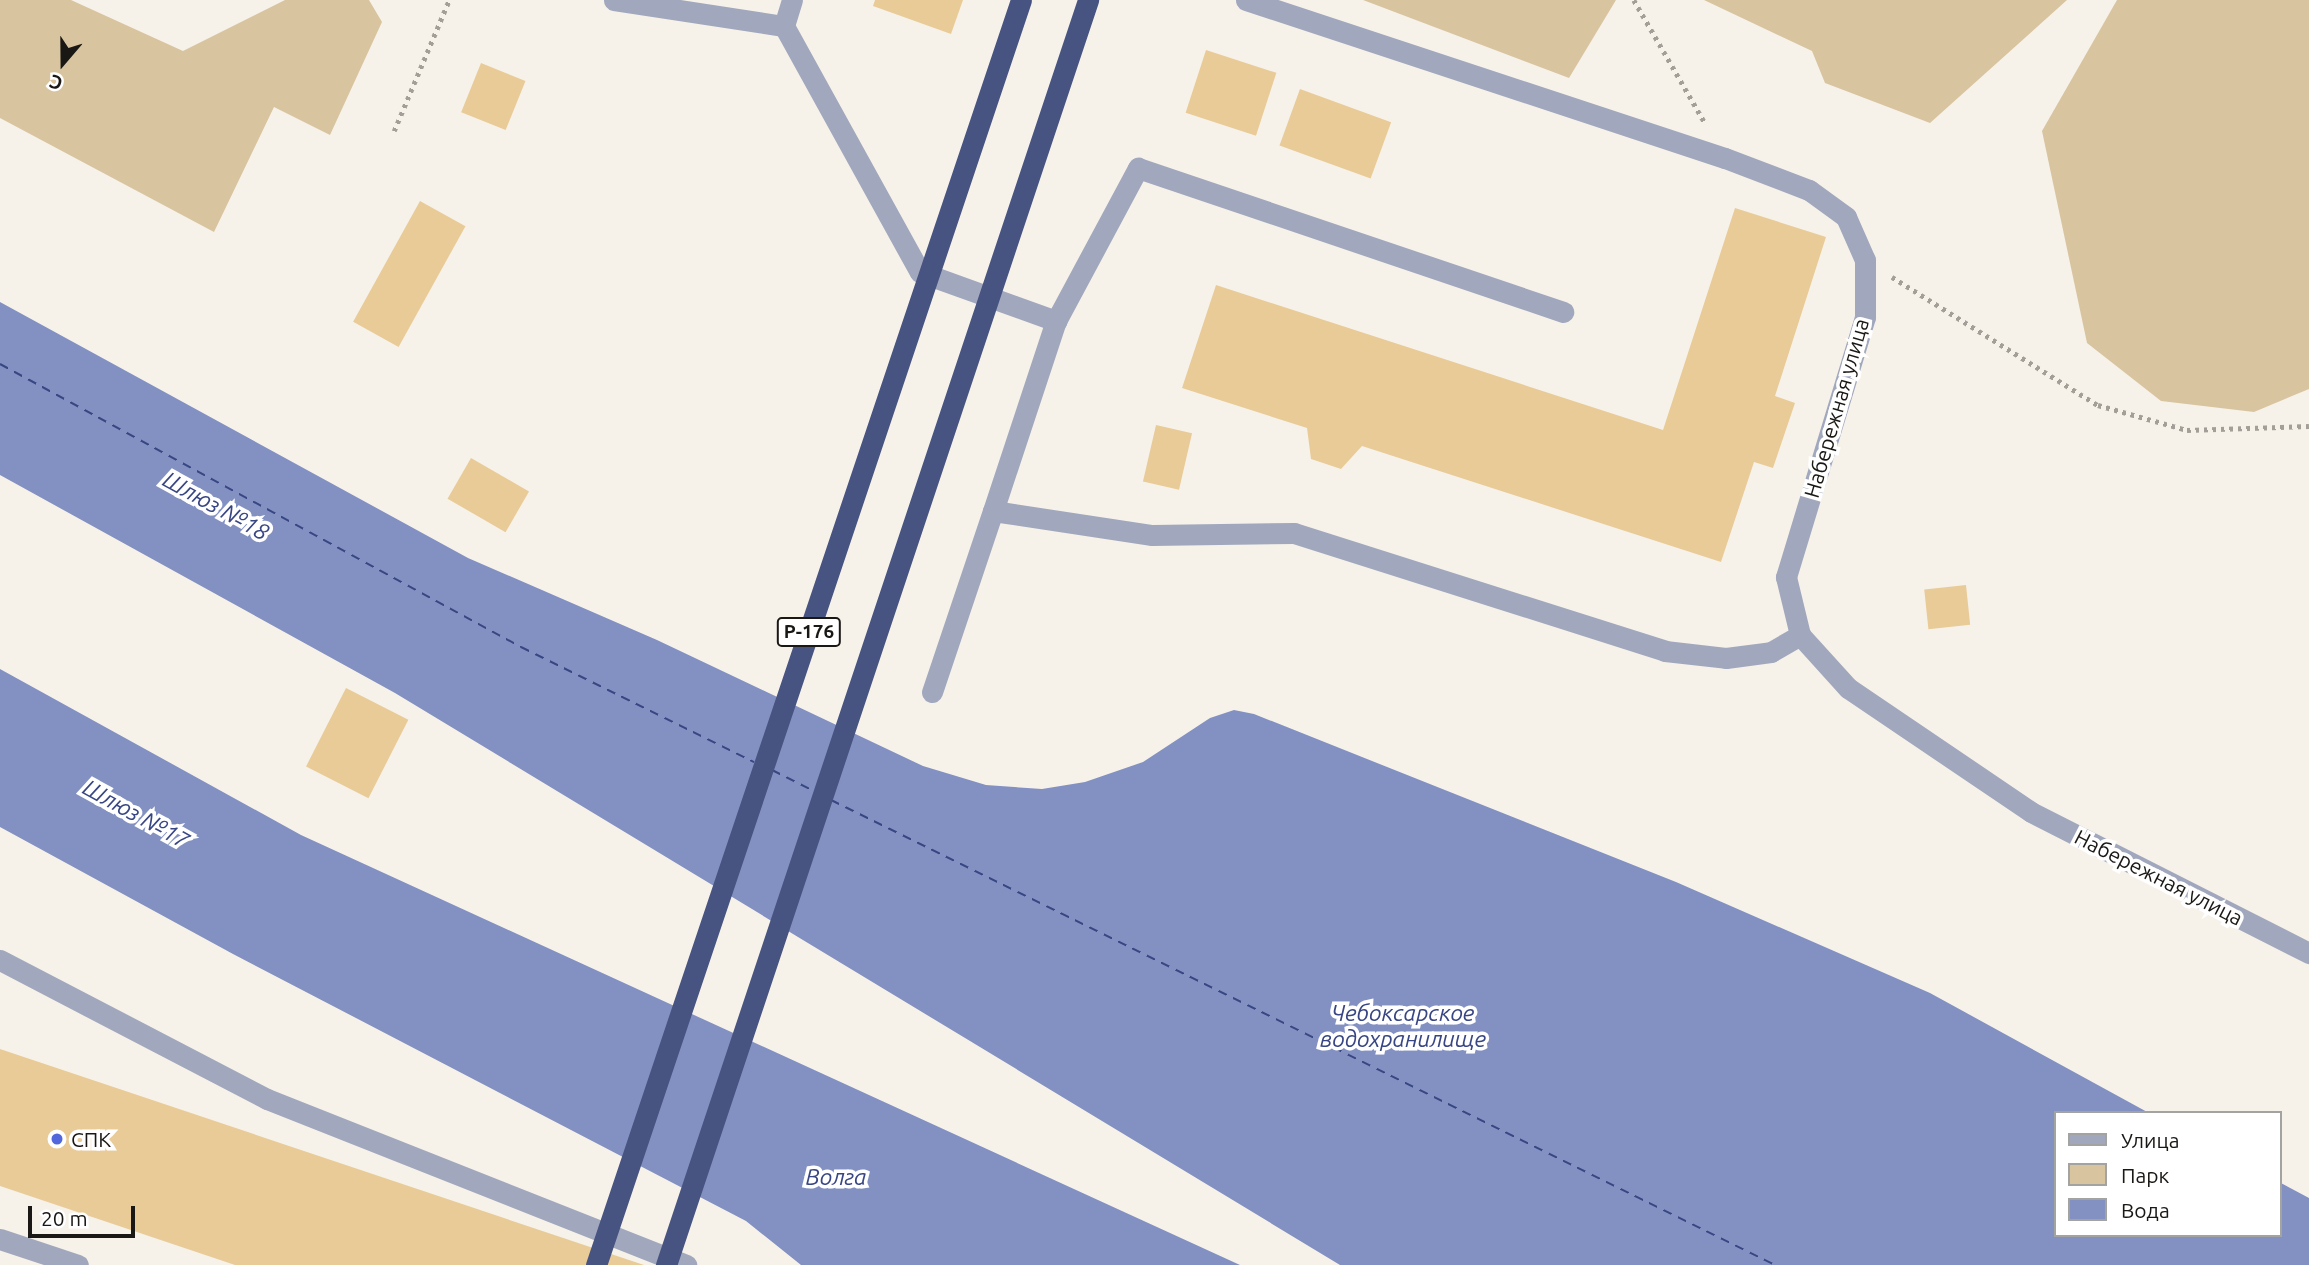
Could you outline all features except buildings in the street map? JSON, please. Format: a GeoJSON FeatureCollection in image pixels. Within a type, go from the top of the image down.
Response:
{"type":"FeatureCollection","features":[{"type":"Feature","properties":{"kind":"highway","name":"Р-176"},"geometry":{"type":"LineString","coordinates":[[596,1265],[1021,0]]}},
{"type":"Feature","properties":{"kind":"highway","name":"Р-176"},"geometry":{"type":"LineString","coordinates":[[666,1265],[1088,0]]}},
{"type":"Feature","properties":{"kind":"street"},"geometry":{"type":"LineString","coordinates":[[614,0],[784,26]]}},
{"type":"Feature","properties":{"kind":"street"},"geometry":{"type":"LineString","coordinates":[[792,0],[784,26],[920,272],[1056,321]]}},
{"type":"Feature","properties":{"kind":"street","name":"Набережная улица"},"geometry":{"type":"LineString","coordinates":[[1246,0],[1726,158],[1808,190],[1846,217],[1865,260],[1865,317],[1786,578],[1800,635],[1848,688],[2031,812],[2309,953]]}},
{"type":"Feature","properties":{"kind":"street"},"geometry":{"type":"LineString","coordinates":[[932,692],[1056,321],[1138,168],[1563,312]]}},
{"type":"Feature","properties":{"kind":"street"},"geometry":{"type":"LineString","coordinates":[[993,510],[1152,535],[1294,533],[1665,651],[1726,658],[1771,652],[1800,635]]}},
{"type":"Feature","properties":{"kind":"street"},"geometry":{"type":"LineString","coordinates":[[0,960],[267,1099],[686,1265]]}},
{"type":"Feature","properties":{"kind":"street"},"geometry":{"type":"LineString","coordinates":[[0,1239],[78,1265]]}},
{"type":"Feature","properties":{"kind":"path"},"geometry":{"type":"LineString","coordinates":[[394,131],[449,0]]}},
{"type":"Feature","properties":{"kind":"path"},"geometry":{"type":"LineString","coordinates":[[1634,0],[1726,158]]}},
{"type":"Feature","properties":{"kind":"path"},"geometry":{"type":"LineString","coordinates":[[1865,260],[2098,405],[2186,430],[2309,426]]}},
{"type":"Feature","properties":{"kind":"green space"},"geometry":{"type":"Polygon","coordinates":[[[0,0],[71,0],[183,51],[285,0],[369,0],[382,22],[330,135],[274,107],[214,232],[0,118],[0,0]]]}},
{"type":"Feature","properties":{"kind":"green space"},"geometry":{"type":"Polygon","coordinates":[[[1363,0],[1616,0],[1569,78],[1363,0]]]}},
{"type":"Feature","properties":{"kind":"green space"},"geometry":{"type":"Polygon","coordinates":[[[1704,0],[2067,0],[1930,123],[1825,83],[1812,51],[1704,0]]]}},
{"type":"Feature","properties":{"kind":"green space"},"geometry":{"type":"Polygon","coordinates":[[[2117,0],[2309,0],[2309,389],[2254,412],[2161,401],[2087,343],[2042,131],[2117,0]]]}},
{"type":"Feature","properties":{"kind":"water","name":"Чебоксарское водохранилище"},"geometry":{"type":"Polygon","coordinates":[[[0,302],[468,558],[657,640],[923,766],[986,785],[1042,789],[1085,782],[1143,762],[1210,718],[1234,710],[1254,714],[1676,882],[1930,993],[2145,1111],[2054,1111],[2054,1237],[2281,1237],[2281,1183],[2309,1198],[2309,1265],[1340,1265],[395,693],[0,475],[0,302]]]}},
{"type":"Feature","properties":{"kind":"water","name":"Волга"},"geometry":{"type":"Polygon","coordinates":[[[0,669],[301,835],[1240,1265],[801,1265],[746,1221],[233,954],[0,827],[0,669]]]}},
{"type":"Feature","properties":{"kind":"ferry route"},"geometry":{"type":"LineString","coordinates":[[0,364],[521,647],[754,762]]}},
{"type":"Feature","properties":{"kind":"ferry route"},"geometry":{"type":"LineString","coordinates":[[772,770],[814,791]]}},
{"type":"Feature","properties":{"kind":"ferry route"},"geometry":{"type":"LineString","coordinates":[[831,800],[1775,1265]]}},
{"type":"Feature","properties":{"kind":"place","name":"СПК"},"geometry":{"type":"Point","coordinates":[57,1139]}},
{"type":"Feature","properties":{"kind":"water label","name":"Шлюз №18"},"geometry":{"type":"Point","coordinates":[216,506]}},
{"type":"Feature","properties":{"kind":"water label","name":"Шлюз №17"},"geometry":{"type":"Point","coordinates":[136,814]}}]}
